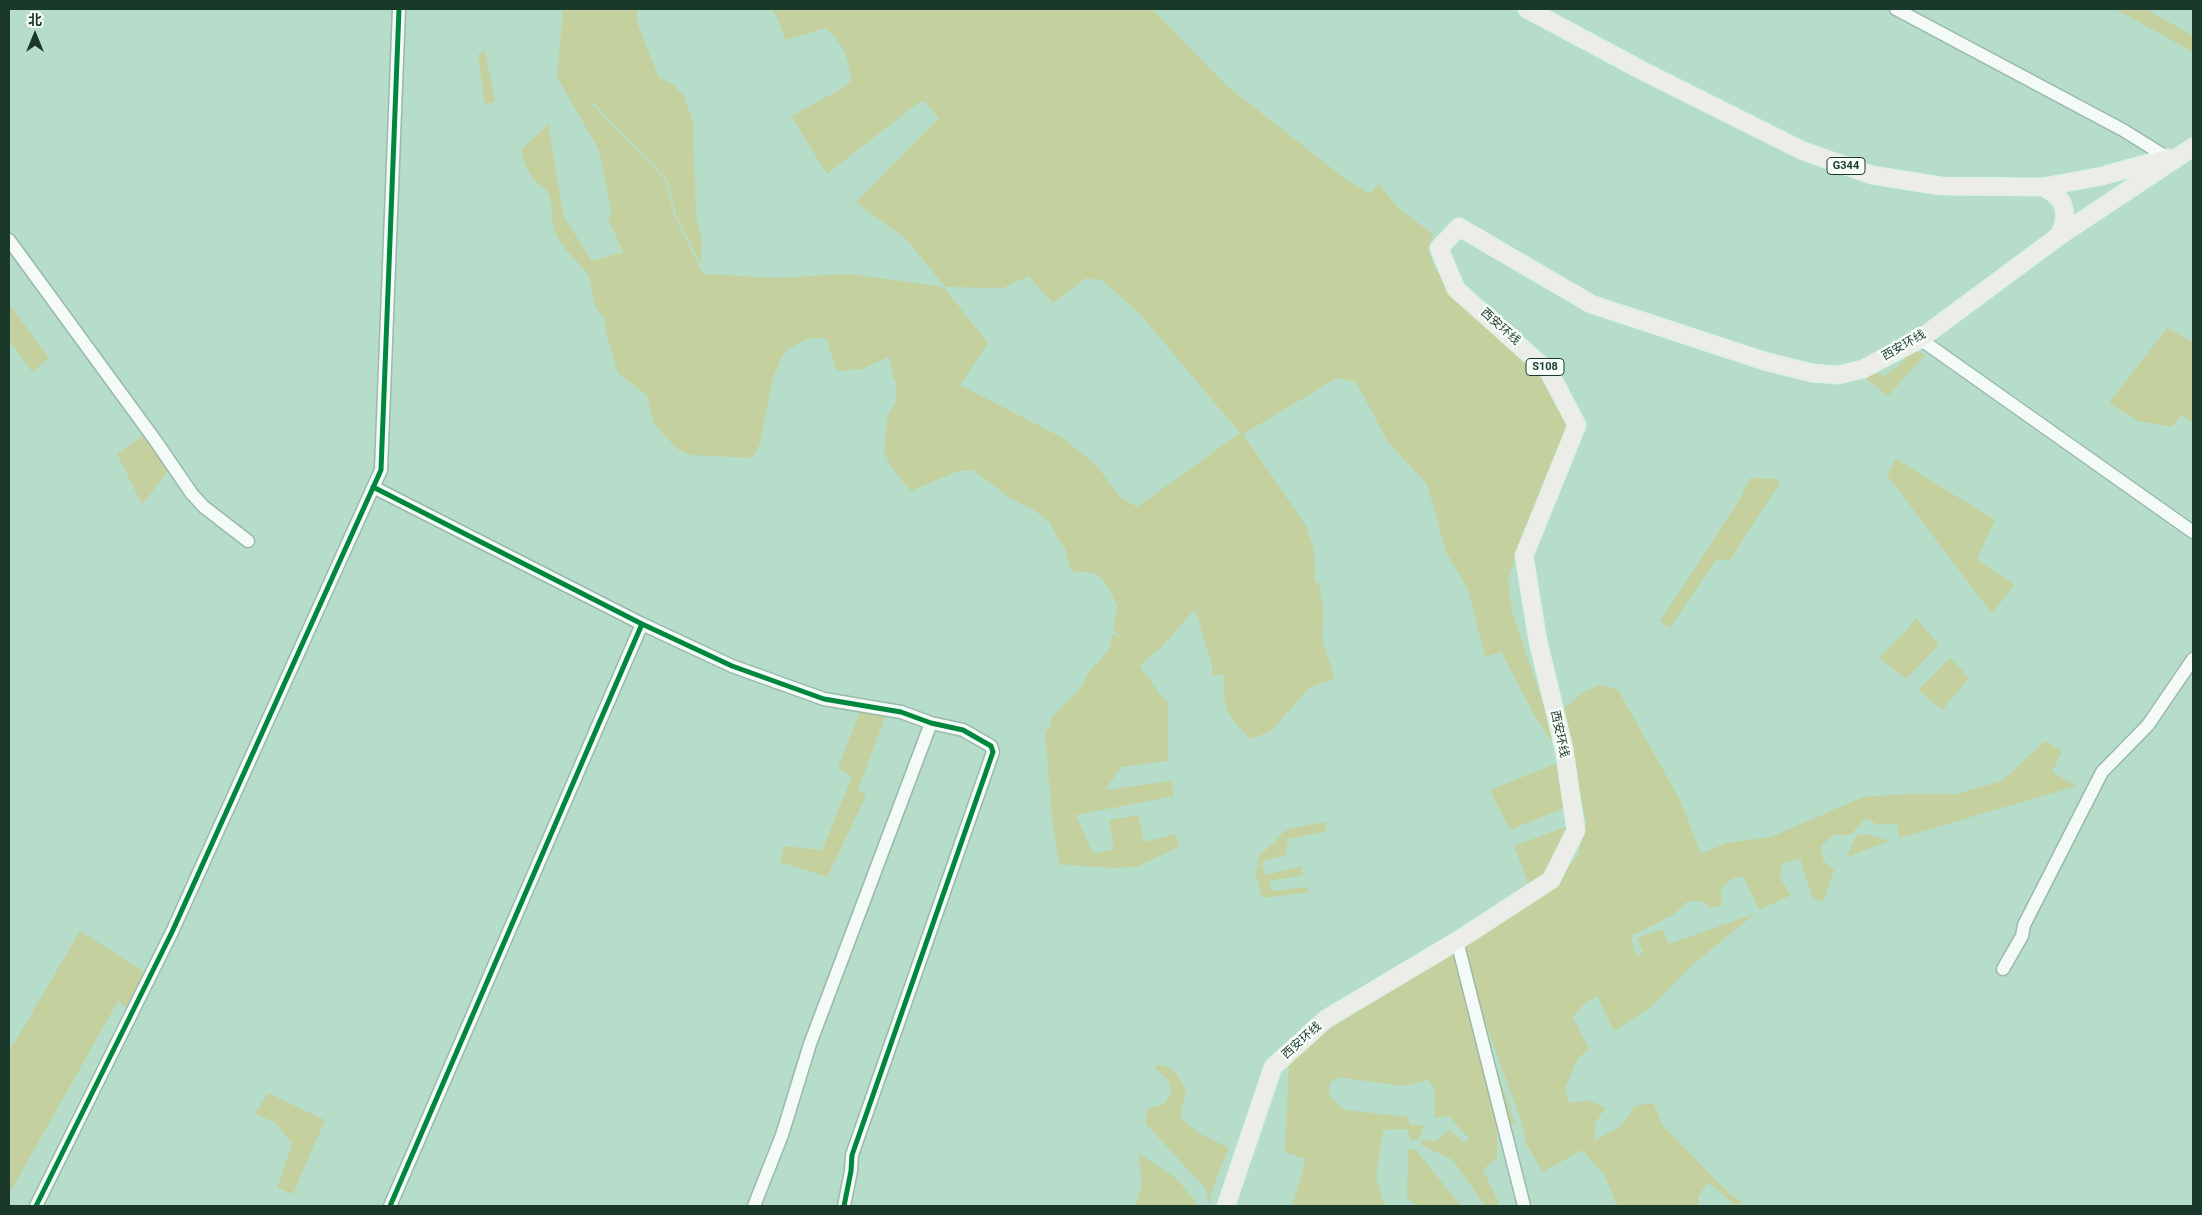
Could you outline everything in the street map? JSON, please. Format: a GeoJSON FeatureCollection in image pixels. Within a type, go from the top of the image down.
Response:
{"type":"FeatureCollection","features":[{"type":"Feature","properties":{"kind":"main road","name":"G344"},"geometry":{"type":"LineString","coordinates":[[1527,9],[1645,72],[1803,151],[1872,175],[1941,186],[2043,187],[2102,176],[2168,158],[2193,146]]}},
{"type":"Feature","properties":{"kind":"main road","name":"西安环线"},"geometry":{"type":"LineString","coordinates":[[1226,1206],[1273,1067],[1326,1019],[1457,941],[1551,880],[1576,830],[1564,749],[1538,642],[1524,556],[1577,425],[1549,372],[1456,289],[1439,248],[1459,227],[1591,304],[1764,360],[1812,372],[1838,375],[1863,369],[1920,339],[2059,236],[2193,146]]}},
{"type":"Feature","properties":{"kind":"main road"},"geometry":{"type":"LineString","coordinates":[[2043,187],[2056,193],[2063,203],[2063,228],[2059,236]]}},
{"type":"Feature","properties":{"kind":"street"},"geometry":{"type":"LineString","coordinates":[[36,1206],[172,932],[381,470],[399,9]]}},
{"type":"Feature","properties":{"kind":"street"},"geometry":{"type":"LineString","coordinates":[[1896,9],[2123,130],[2168,158]]}},
{"type":"Feature","properties":{"kind":"street"},"geometry":{"type":"LineString","coordinates":[[9,240],[155,440],[192,494],[204,507],[248,541]]}},
{"type":"Feature","properties":{"kind":"street"},"geometry":{"type":"LineString","coordinates":[[1920,339],[2193,532]]}},
{"type":"Feature","properties":{"kind":"street"},"geometry":{"type":"LineString","coordinates":[[373,486],[642,624],[732,666],[824,699],[901,712],[931,723],[963,730],[991,746],[993,752],[852,1155],[844,1206]]}},
{"type":"Feature","properties":{"kind":"street"},"geometry":{"type":"LineString","coordinates":[[390,1206],[642,624]]}},
{"type":"Feature","properties":{"kind":"street"},"geometry":{"type":"LineString","coordinates":[[2003,968],[2022,936],[2024,925],[2102,772],[2148,725],[2193,659]]}},
{"type":"Feature","properties":{"kind":"street"},"geometry":{"type":"LineString","coordinates":[[754,1206],[782,1135],[810,1044],[931,723]]}},
{"type":"Feature","properties":{"kind":"street"},"geometry":{"type":"LineString","coordinates":[[1457,941],[1524,1206]]}},
{"type":"Feature","properties":{"kind":"green space"},"geometry":{"type":"Polygon","coordinates":[[[563,9],[637,9],[637,22],[659,78],[675,85],[683,94],[693,121],[696,216],[702,240],[701,265],[676,216],[668,181],[594,103],[586,104],[593,105],[666,181],[674,215],[703,274],[778,278],[848,274],[938,286],[945,289],[988,343],[960,385],[1063,438],[1096,465],[1121,498],[1137,507],[1240,433],[1140,314],[1103,281],[1086,278],[1053,303],[1028,276],[1003,288],[945,287],[907,240],[856,202],[939,118],[924,101],[918,103],[827,174],[791,116],[843,88],[851,81],[847,58],[836,39],[825,28],[786,40],[773,9],[1152,9],[1228,87],[1347,180],[1371,194],[1379,183],[1397,207],[1433,234],[1428,250],[1436,271],[1509,338],[1561,397],[1568,418],[1567,443],[1524,531],[1508,580],[1512,611],[1560,753],[1537,720],[1501,652],[1485,657],[1468,589],[1446,552],[1427,484],[1388,442],[1356,382],[1337,378],[1243,434],[1306,526],[1314,550],[1315,582],[1319,582],[1323,610],[1322,639],[1335,678],[1310,687],[1271,731],[1251,739],[1237,724],[1228,710],[1224,694],[1224,674],[1212,676],[1212,664],[1195,609],[1159,650],[1140,666],[1164,700],[1168,702],[1168,761],[1121,767],[1105,790],[1171,781],[1174,796],[1076,815],[1093,854],[1114,849],[1109,820],[1138,815],[1144,842],[1176,834],[1178,845],[1181,846],[1136,867],[1109,868],[1059,864],[1052,817],[1045,730],[1048,730],[1053,716],[1079,690],[1087,674],[1108,651],[1113,634],[1128,640],[1113,631],[1117,607],[1111,592],[1104,581],[1095,573],[1071,571],[1065,548],[1056,536],[1050,522],[1032,509],[1010,498],[973,470],[958,471],[911,491],[891,467],[884,452],[888,414],[895,404],[896,394],[896,383],[893,378],[891,361],[888,357],[862,369],[840,371],[836,370],[827,340],[824,338],[809,338],[788,349],[782,357],[773,377],[760,443],[753,458],[691,455],[677,449],[654,424],[647,395],[618,373],[606,333],[605,317],[597,309],[586,272],[567,250],[555,232],[549,195],[533,178],[522,154],[521,150],[548,124],[564,217],[592,261],[623,252],[608,219],[612,214],[599,150],[557,77],[563,9]]]}},
{"type":"Feature","properties":{"kind":"green space"},"geometry":{"type":"Polygon","coordinates":[[[2115,9],[2146,9],[2193,36],[2193,52],[2115,9]]]}},
{"type":"Feature","properties":{"kind":"green space"},"geometry":{"type":"Polygon","coordinates":[[[485,51],[495,101],[485,106],[478,54],[485,51]]]}},
{"type":"Feature","properties":{"kind":"green space"},"geometry":{"type":"Polygon","coordinates":[[[9,304],[49,358],[32,372],[9,340],[9,304]]]}},
{"type":"Feature","properties":{"kind":"green space"},"geometry":{"type":"Polygon","coordinates":[[[2167,328],[2193,342],[2193,422],[2181,415],[2172,427],[2138,421],[2109,403],[2167,328]]]}},
{"type":"Feature","properties":{"kind":"green space"},"geometry":{"type":"Polygon","coordinates":[[[1909,348],[1925,355],[1888,396],[1861,375],[1875,368],[1883,377],[1906,360],[1902,353],[1909,348]]]}},
{"type":"Feature","properties":{"kind":"green space"},"geometry":{"type":"Polygon","coordinates":[[[151,430],[172,466],[142,505],[117,454],[151,430]]]}},
{"type":"Feature","properties":{"kind":"green space"},"geometry":{"type":"Polygon","coordinates":[[[1896,459],[1995,520],[1977,559],[2014,585],[1992,614],[1887,475],[1896,459]]]}},
{"type":"Feature","properties":{"kind":"green space"},"geometry":{"type":"Polygon","coordinates":[[[1750,478],[1779,479],[1779,484],[1730,560],[1716,560],[1670,628],[1660,621],[1740,499],[1750,478]]]}},
{"type":"Feature","properties":{"kind":"green space"},"geometry":{"type":"Polygon","coordinates":[[[1915,617],[1939,645],[1906,679],[1879,658],[1910,627],[1915,617]]]}},
{"type":"Feature","properties":{"kind":"green space"},"geometry":{"type":"Polygon","coordinates":[[[1950,658],[1969,678],[1942,710],[1918,690],[1950,658]]]}},
{"type":"Feature","properties":{"kind":"green space"},"geometry":{"type":"Polygon","coordinates":[[[1601,685],[1618,690],[1680,800],[1701,854],[1726,843],[1771,837],[1863,797],[1907,794],[1956,794],[2002,781],[2045,741],[2062,751],[2052,772],[2076,786],[1900,838],[1896,823],[1878,825],[1866,818],[1850,835],[1833,835],[1821,846],[1823,860],[1834,870],[1823,902],[1812,897],[1800,858],[1782,864],[1780,878],[1791,895],[1759,910],[1744,878],[1735,877],[1721,888],[1722,905],[1710,908],[1703,901],[1688,901],[1673,915],[1631,936],[1636,956],[1643,952],[1637,938],[1662,929],[1669,944],[1756,913],[1693,964],[1651,1007],[1614,1031],[1597,996],[1585,1003],[1573,1017],[1589,1049],[1578,1058],[1565,1088],[1569,1103],[1589,1100],[1605,1108],[1595,1124],[1595,1140],[1621,1126],[1635,1106],[1653,1103],[1663,1126],[1730,1194],[1742,1202],[1739,1206],[1736,1206],[1708,1182],[1698,1197],[1698,1206],[1617,1206],[1605,1176],[1582,1150],[1543,1172],[1527,1145],[1521,1121],[1458,947],[1547,889],[1578,855],[1586,821],[1560,712],[1585,691],[1601,685]]]}},
{"type":"Feature","properties":{"kind":"green space"},"geometry":{"type":"Polygon","coordinates":[[[862,706],[888,709],[858,790],[866,796],[827,877],[780,862],[784,846],[822,850],[852,777],[838,768],[862,706]]]}},
{"type":"Feature","properties":{"kind":"green space"},"geometry":{"type":"Polygon","coordinates":[[[1563,761],[1574,804],[1510,830],[1490,790],[1563,761]]]}},
{"type":"Feature","properties":{"kind":"green space"},"geometry":{"type":"Polygon","coordinates":[[[1326,822],[1326,831],[1288,839],[1286,855],[1261,862],[1266,875],[1302,866],[1303,875],[1270,881],[1271,891],[1306,887],[1310,892],[1262,898],[1256,876],[1259,855],[1274,843],[1283,832],[1292,828],[1326,822]]]}},
{"type":"Feature","properties":{"kind":"green space"},"geometry":{"type":"Polygon","coordinates":[[[1573,824],[1557,863],[1530,887],[1514,846],[1573,824]]]}},
{"type":"Feature","properties":{"kind":"green space"},"geometry":{"type":"Polygon","coordinates":[[[1868,834],[1889,841],[1847,857],[1856,836],[1868,834]]]}},
{"type":"Feature","properties":{"kind":"green space"},"geometry":{"type":"Polygon","coordinates":[[[80,931],[149,975],[132,1011],[118,1001],[9,1194],[9,1052],[80,931]]]}},
{"type":"Feature","properties":{"kind":"green space"},"geometry":{"type":"Polygon","coordinates":[[[1453,949],[1515,1122],[1497,1132],[1497,1158],[1483,1169],[1500,1206],[1485,1206],[1453,1160],[1421,1145],[1423,1139],[1436,1142],[1449,1129],[1464,1143],[1469,1139],[1449,1116],[1435,1118],[1434,1088],[1428,1080],[1405,1086],[1343,1078],[1333,1079],[1329,1086],[1330,1097],[1345,1110],[1409,1117],[1410,1125],[1424,1125],[1419,1140],[1410,1140],[1408,1129],[1383,1130],[1376,1177],[1385,1206],[1292,1206],[1306,1159],[1285,1152],[1289,1061],[1313,1039],[1415,976],[1453,949]]]}},
{"type":"Feature","properties":{"kind":"green space"},"geometry":{"type":"Polygon","coordinates":[[[1155,1065],[1172,1069],[1187,1093],[1182,1106],[1181,1118],[1197,1132],[1229,1148],[1214,1184],[1209,1205],[1206,1189],[1145,1123],[1147,1109],[1164,1104],[1171,1094],[1169,1081],[1156,1069],[1155,1065]]]}},
{"type":"Feature","properties":{"kind":"green space"},"geometry":{"type":"Polygon","coordinates":[[[268,1093],[325,1120],[293,1194],[277,1188],[292,1144],[276,1123],[255,1114],[268,1093]]]}},
{"type":"Feature","properties":{"kind":"green space"},"geometry":{"type":"Polygon","coordinates":[[[1415,1149],[1461,1206],[1417,1206],[1407,1198],[1408,1150],[1415,1149]]]}},
{"type":"Feature","properties":{"kind":"green space"},"geometry":{"type":"Polygon","coordinates":[[[1138,1153],[1177,1179],[1197,1204],[1196,1206],[1135,1206],[1142,1184],[1138,1153]]]}},
{"type":"Feature","properties":{"kind":"cycle path"},"geometry":{"type":"LineString","coordinates":[[36,1206],[172,932],[381,470],[399,9]]}},
{"type":"Feature","properties":{"kind":"cycle path"},"geometry":{"type":"LineString","coordinates":[[373,487],[642,624],[732,666],[824,699],[901,712],[931,723],[963,730],[991,746],[993,752],[852,1155],[844,1206]]}},
{"type":"Feature","properties":{"kind":"cycle path"},"geometry":{"type":"LineString","coordinates":[[390,1206],[642,624]]}}]}
